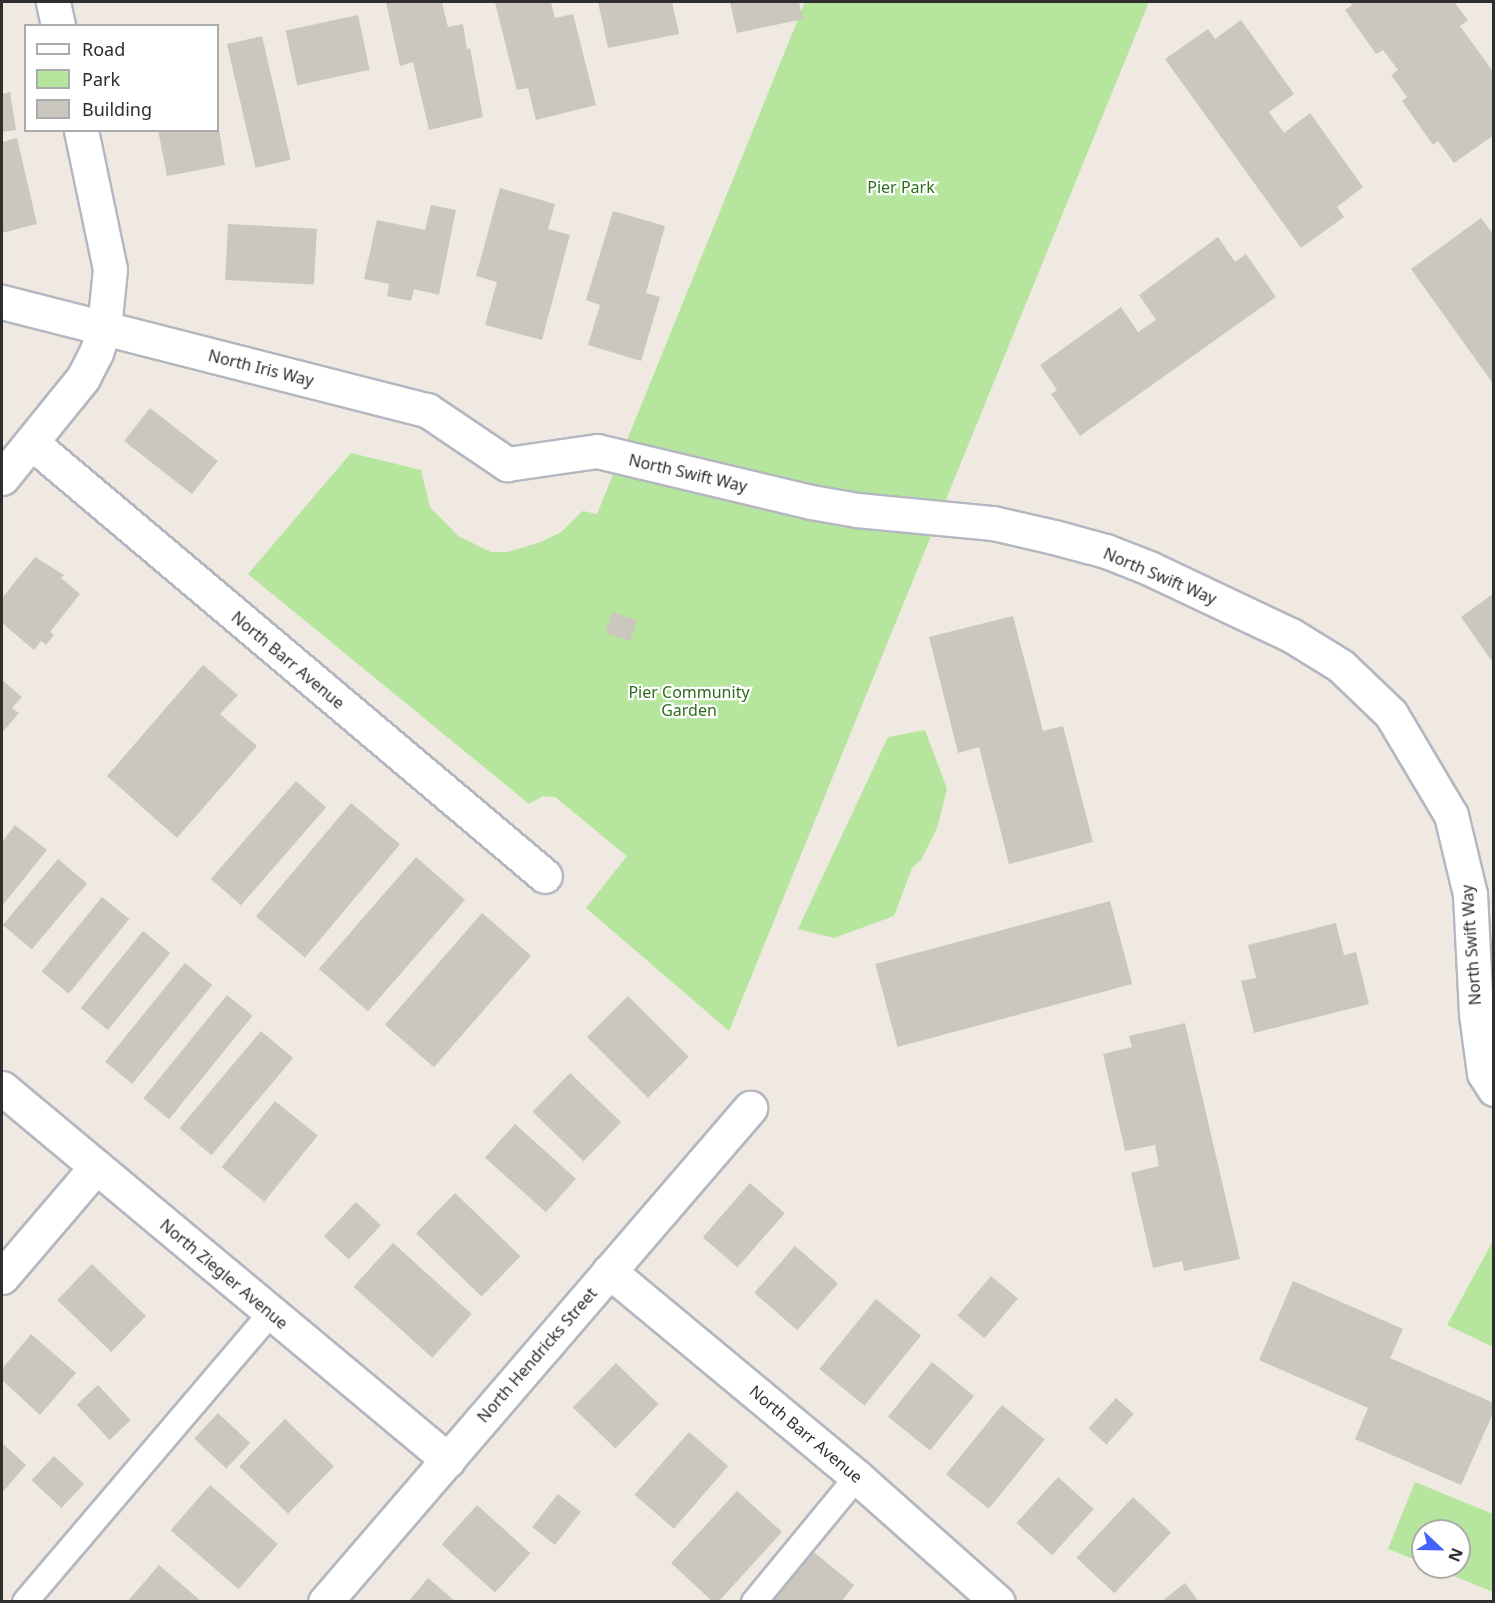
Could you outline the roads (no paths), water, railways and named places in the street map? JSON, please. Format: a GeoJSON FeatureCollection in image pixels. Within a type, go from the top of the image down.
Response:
{"type":"FeatureCollection","features":[{"type":"Feature","properties":{"kind":"street"},"geometry":{"type":"LineString","coordinates":[[53,2],[58,24]]}},
{"type":"Feature","properties":{"kind":"street"},"geometry":{"type":"LineString","coordinates":[[2,478],[83,378],[96,353],[104,328],[110,269],[81,132]]}},
{"type":"Feature","properties":{"kind":"street","name":"North Iris Way"},"geometry":{"type":"LineString","coordinates":[[2,302],[427,410],[507,464]]}},
{"type":"Feature","properties":{"kind":"street","name":"North Barr Avenue"},"geometry":{"type":"LineString","coordinates":[[32,443],[545,876]]}},
{"type":"Feature","properties":{"kind":"street","name":"North Swift Way"},"geometry":{"type":"LineString","coordinates":[[507,464],[597,451],[810,502],[857,510],[993,524],[1054,537],[1106,551],[1149,568],[1291,635],[1341,666],[1391,714],[1451,815],[1470,894],[1476,1014],[1484,1073],[1494,1089]]}},
{"type":"Feature","properties":{"kind":"street","name":"North Ziegler Avenue"},"geometry":{"type":"LineString","coordinates":[[2,1088],[448,1460]]}},
{"type":"Feature","properties":{"kind":"street","name":"North Hendricks Street"},"geometry":{"type":"LineString","coordinates":[[325,1602],[750,1108]]}},
{"type":"Feature","properties":{"kind":"street"},"geometry":{"type":"LineString","coordinates":[[2,1277],[96,1167]]}},
{"type":"Feature","properties":{"kind":"street","name":"North Barr Avenue"},"geometry":{"type":"LineString","coordinates":[[609,1271],[858,1477],[998,1602]]}},
{"type":"Feature","properties":{"kind":"lane"},"geometry":{"type":"LineString","coordinates":[[25,1602],[271,1314]]}},
{"type":"Feature","properties":{"kind":"lane"},"geometry":{"type":"LineString","coordinates":[[754,1602],[858,1477]]}},
{"type":"Feature","properties":{"kind":"park label","name":"Pier Park"},"geometry":{"type":"Point","coordinates":[901,187]}},
{"type":"Feature","properties":{"kind":"park label","name":"Pier Community Garden"},"geometry":{"type":"Point","coordinates":[689,701]}}]}
